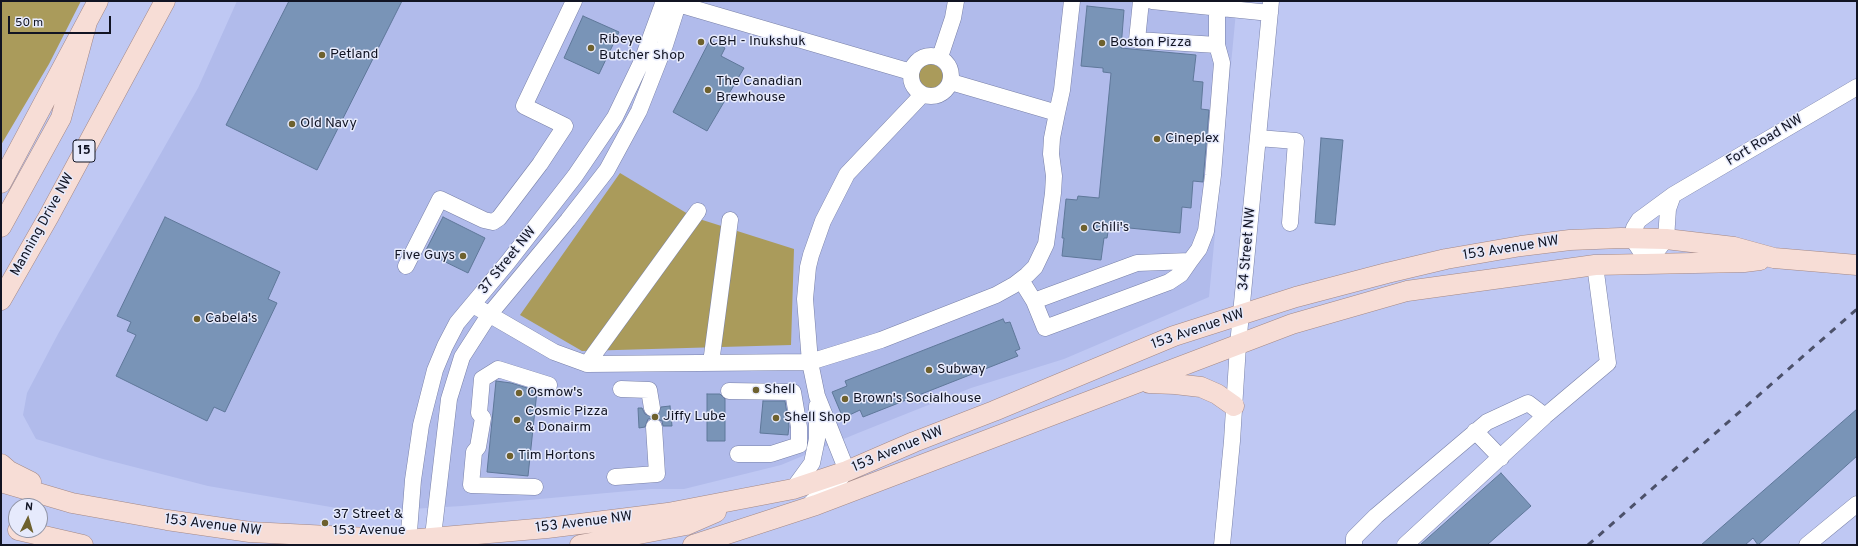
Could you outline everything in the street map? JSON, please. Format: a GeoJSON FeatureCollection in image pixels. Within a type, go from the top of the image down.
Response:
{"type":"FeatureCollection","features":[{"type":"Feature","properties":{"kind":"main road"},"geometry":{"type":"LineString","coordinates":[[1,183],[98,1]]}},
{"type":"Feature","properties":{"kind":"main road","name":"Manning Drive NW"},"geometry":{"type":"LineString","coordinates":[[1,300],[49,216],[165,1]]}},
{"type":"Feature","properties":{"kind":"main road"},"geometry":{"type":"LineString","coordinates":[[1,227],[61,118],[87,22]]}},
{"type":"Feature","properties":{"kind":"main road","name":"153 Avenue NW"},"geometry":{"type":"LineString","coordinates":[[1,482],[72,503],[167,520],[250,532],[421,543],[668,513],[748,499],[793,489],[847,471],[914,442],[994,411],[1174,336],[1296,297],[1446,259],[1521,246],[1563,241],[1632,238],[1734,247],[1774,258],[1857,265]]}},
{"type":"Feature","properties":{"kind":"main road","name":"153 Avenue NW"},"geometry":{"type":"LineString","coordinates":[[693,545],[795,513],[1292,324],[1407,291],[1595,265],[1648,262],[1744,262],[1774,258]]}},
{"type":"Feature","properties":{"kind":"main road"},"geometry":{"type":"LineString","coordinates":[[1137,383],[1175,384],[1201,387],[1217,394],[1234,406]]}},
{"type":"Feature","properties":{"kind":"main road"},"geometry":{"type":"LineString","coordinates":[[1,464],[9,471],[72,503]]}},
{"type":"Feature","properties":{"kind":"main road"},"geometry":{"type":"LineString","coordinates":[[580,545],[686,525],[748,499]]}},
{"type":"Feature","properties":{"kind":"main road"},"geometry":{"type":"LineString","coordinates":[[48,537],[83,545]]}},
{"type":"Feature","properties":{"kind":"street"},"geometry":{"type":"LineString","coordinates":[[406,266],[440,199],[484,220],[493,222],[499,218],[540,164],[564,126],[524,106],[574,1]]}},
{"type":"Feature","properties":{"kind":"street"},"geometry":{"type":"LineString","coordinates":[[940,58],[956,1]]}},
{"type":"Feature","properties":{"kind":"street"},"geometry":{"type":"LineString","coordinates":[[473,305],[554,352],[588,364],[810,362],[881,340],[996,295],[1021,280],[1035,267],[1046,244],[1054,176],[1051,154],[1052,138],[1062,90],[1072,1]]}},
{"type":"Feature","properties":{"kind":"street"},"geometry":{"type":"LineString","coordinates":[[1141,1],[1137,40],[1217,45]]}},
{"type":"Feature","properties":{"kind":"street"},"geometry":{"type":"LineString","coordinates":[[1152,1],[1217,8],[1271,7]]}},
{"type":"Feature","properties":{"kind":"street"},"geometry":{"type":"LineString","coordinates":[[672,2],[911,72]]}},
{"type":"Feature","properties":{"kind":"street","name":"37 Street NW"},"geometry":{"type":"LineString","coordinates":[[421,543],[413,480],[421,424],[435,370],[458,323],[575,176],[614,117],[672,2]]}},
{"type":"Feature","properties":{"kind":"street","name":"37 Street NW"},"geometry":{"type":"LineString","coordinates":[[421,543],[449,399],[462,357],[489,315],[568,220],[607,170],[639,111],[665,45],[672,2]]}},
{"type":"Feature","properties":{"kind":"street","name":"34 Street NW"},"geometry":{"type":"LineString","coordinates":[[1222,545],[1238,344],[1271,7]]}},
{"type":"Feature","properties":{"kind":"street"},"geometry":{"type":"LineString","coordinates":[[1021,280],[1034,301],[1045,328],[1169,282],[1181,274],[1199,249],[1206,231],[1213,175],[1222,63],[1217,45],[1217,8]]}},
{"type":"Feature","properties":{"kind":"street"},"geometry":{"type":"LineString","coordinates":[[933,56],[940,58],[950,68],[951,82],[943,93],[935,96],[922,95],[915,90],[911,84],[911,72],[914,65],[919,60],[933,56]]}},
{"type":"Feature","properties":{"kind":"street"},"geometry":{"type":"LineString","coordinates":[[951,82],[1057,113]]}},
{"type":"Feature","properties":{"kind":"street","name":"Fort Road NW"},"geometry":{"type":"LineString","coordinates":[[1632,238],[1634,228],[1639,220],[1673,195],[1857,87]]}},
{"type":"Feature","properties":{"kind":"street"},"geometry":{"type":"LineString","coordinates":[[795,513],[820,497],[847,471],[817,396],[810,362],[805,318],[805,293],[808,267],[823,221],[847,174],[922,95]]}},
{"type":"Feature","properties":{"kind":"street"},"geometry":{"type":"LineString","coordinates":[[1258,138],[1296,141],[1290,223]]}},
{"type":"Feature","properties":{"kind":"street"},"geometry":{"type":"LineString","coordinates":[[1632,238],[1648,262],[1666,240],[1668,209],[1673,195]]}},
{"type":"Feature","properties":{"kind":"street"},"geometry":{"type":"LineString","coordinates":[[588,364],[698,212]]}},
{"type":"Feature","properties":{"kind":"street"},"geometry":{"type":"LineString","coordinates":[[711,363],[730,220]]}},
{"type":"Feature","properties":{"kind":"street"},"geometry":{"type":"LineString","coordinates":[[1034,301],[1137,263],[1190,261]]}},
{"type":"Feature","properties":{"kind":"street"},"geometry":{"type":"LineString","coordinates":[[1405,545],[1502,458],[1545,416],[1608,363],[1595,265]]}},
{"type":"Feature","properties":{"kind":"street"},"geometry":{"type":"LineString","coordinates":[[535,487],[471,485],[474,452],[478,447],[483,418],[479,413],[482,379],[498,369],[549,385]]}},
{"type":"Feature","properties":{"kind":"street"},"geometry":{"type":"LineString","coordinates":[[621,389],[649,390],[652,408]]}},
{"type":"Feature","properties":{"kind":"street"},"geometry":{"type":"LineString","coordinates":[[729,391],[793,392],[799,427],[799,445],[771,454],[738,454]]}},
{"type":"Feature","properties":{"kind":"street"},"geometry":{"type":"LineString","coordinates":[[793,489],[812,463],[817,439],[817,396]]}},
{"type":"Feature","properties":{"kind":"street"},"geometry":{"type":"LineString","coordinates":[[1354,545],[1354,538],[1376,516],[1487,422],[1528,403],[1545,416]]}},
{"type":"Feature","properties":{"kind":"street"},"geometry":{"type":"LineString","coordinates":[[616,477],[657,474],[654,427]]}},
{"type":"Feature","properties":{"kind":"street"},"geometry":{"type":"LineString","coordinates":[[1475,431],[1502,458]]}},
{"type":"Feature","properties":{"kind":"street"},"geometry":{"type":"LineString","coordinates":[[1808,545],[1857,504]]}},
{"type":"Feature","properties":{"kind":"shaded area"},"geometry":{"type":"Polygon","coordinates":[[[1,1],[81,1],[49,64],[1,145],[1,1]]]}},
{"type":"Feature","properties":{"kind":"shaded area"},"geometry":{"type":"Polygon","coordinates":[[[237,1],[1237,1],[1209,297],[1064,359],[971,388],[781,465],[684,489],[651,489],[462,506],[360,512],[208,486],[103,459],[36,439],[23,415],[27,393],[58,334],[198,88],[237,1]]]}},
{"type":"Feature","properties":{"kind":"shaded area"},"geometry":{"type":"Polygon","coordinates":[[[930,64],[939,68],[943,77],[939,86],[930,90],[921,86],[917,77],[921,68],[930,64]]]}},
{"type":"Feature","properties":{"kind":"shaded area"},"geometry":{"type":"Polygon","coordinates":[[[620,173],[693,217],[794,249],[791,345],[582,351],[520,315],[620,173]]]}},
{"type":"Feature","properties":{"kind":"building"},"geometry":{"type":"Polygon","coordinates":[[[289,1],[402,1],[317,170],[226,125],[289,1]]]}},
{"type":"Feature","properties":{"kind":"building","name":"Cineplex"},"geometry":{"type":"Polygon","coordinates":[[[1087,6],[1124,10],[1121,48],[1196,55],[1193,81],[1203,82],[1201,109],[1209,110],[1203,182],[1193,181],[1191,208],[1182,207],[1180,233],[1109,226],[1107,238],[1104,238],[1101,260],[1062,256],[1064,238],[1062,238],[1066,199],[1077,200],[1078,196],[1099,198],[1111,73],[1103,72],[1103,68],[1081,66],[1087,6]]]}},
{"type":"Feature","properties":{"kind":"building"},"geometry":{"type":"Polygon","coordinates":[[[583,16],[619,32],[599,74],[564,58],[583,16]]]}},
{"type":"Feature","properties":{"kind":"building","name":"The Canadian Brewhouse"},"geometry":{"type":"Polygon","coordinates":[[[710,40],[725,48],[721,56],[744,68],[707,131],[673,112],[710,40]]]}},
{"type":"Feature","properties":{"kind":"building"},"geometry":{"type":"Polygon","coordinates":[[[1321,138],[1343,140],[1335,225],[1315,223],[1321,138]]]}},
{"type":"Feature","properties":{"kind":"building","name":"Cabela's"},"geometry":{"type":"Polygon","coordinates":[[[165,217],[280,272],[268,299],[277,303],[225,412],[214,407],[207,421],[116,376],[136,335],[127,331],[131,322],[117,316],[165,217]]]}},
{"type":"Feature","properties":{"kind":"building"},"geometry":{"type":"Polygon","coordinates":[[[443,217],[485,238],[468,273],[425,252],[443,217]]]}},
{"type":"Feature","properties":{"kind":"building"},"geometry":{"type":"Polygon","coordinates":[[[1003,319],[1005,323],[1010,322],[1020,349],[1015,351],[1018,356],[863,417],[860,410],[843,418],[832,392],[847,386],[845,381],[1003,319]]]}},
{"type":"Feature","properties":{"kind":"building"},"geometry":{"type":"Polygon","coordinates":[[[496,381],[511,383],[537,391],[528,476],[487,472],[496,381]]]}},
{"type":"Feature","properties":{"kind":"building","name":"Shell"},"geometry":{"type":"Polygon","coordinates":[[[707,394],[720,394],[725,399],[725,441],[707,441],[707,394]]]}},
{"type":"Feature","properties":{"kind":"building","name":"Shell Shop"},"geometry":{"type":"Polygon","coordinates":[[[763,401],[785,401],[789,426],[788,435],[760,433],[763,401]]]}},
{"type":"Feature","properties":{"kind":"building"},"geometry":{"type":"Polygon","coordinates":[[[670,406],[672,426],[663,426],[662,421],[654,418],[648,419],[645,427],[639,428],[638,408],[642,408],[645,414],[653,417],[658,415],[661,407],[670,406]]]}},
{"type":"Feature","properties":{"kind":"building"},"geometry":{"type":"Polygon","coordinates":[[[1857,409],[1857,456],[1758,545],[1753,538],[1745,545],[1701,545],[1857,409]]]}},
{"type":"Feature","properties":{"kind":"building"},"geometry":{"type":"Polygon","coordinates":[[[1501,473],[1531,506],[1487,545],[1420,545],[1501,473]]]}},
{"type":"Feature","properties":{"kind":"railway"},"geometry":{"type":"LineString","coordinates":[[1588,545],[1857,309]]}},
{"type":"Feature","properties":{"kind":"place","name":"CBH - Inukshuk"},"geometry":{"type":"Point","coordinates":[701,42]}},
{"type":"Feature","properties":{"kind":"place","name":"Boston Pizza"},"geometry":{"type":"Point","coordinates":[1102,43]}},
{"type":"Feature","properties":{"kind":"place","name":"Ribeye Butcher Shop"},"geometry":{"type":"Point","coordinates":[591,48]}},
{"type":"Feature","properties":{"kind":"place","name":"Petland"},"geometry":{"type":"Point","coordinates":[322,55]}},
{"type":"Feature","properties":{"kind":"place","name":"The Canadian Brewhouse"},"geometry":{"type":"Point","coordinates":[708,90]}},
{"type":"Feature","properties":{"kind":"place","name":"Old Navy"},"geometry":{"type":"Point","coordinates":[292,124]}},
{"type":"Feature","properties":{"kind":"place","name":"Cineplex"},"geometry":{"type":"Point","coordinates":[1157,139]}},
{"type":"Feature","properties":{"kind":"place","name":"Chili's"},"geometry":{"type":"Point","coordinates":[1084,228]}},
{"type":"Feature","properties":{"kind":"place","name":"Five Guys"},"geometry":{"type":"Point","coordinates":[463,256]}},
{"type":"Feature","properties":{"kind":"place","name":"Cabela's"},"geometry":{"type":"Point","coordinates":[197,319]}},
{"type":"Feature","properties":{"kind":"place","name":"Subway"},"geometry":{"type":"Point","coordinates":[929,370]}},
{"type":"Feature","properties":{"kind":"place","name":"Shell"},"geometry":{"type":"Point","coordinates":[756,390]}},
{"type":"Feature","properties":{"kind":"place","name":"Osmow's"},"geometry":{"type":"Point","coordinates":[519,393]}},
{"type":"Feature","properties":{"kind":"place","name":"Brown's Socialhouse"},"geometry":{"type":"Point","coordinates":[845,399]}},
{"type":"Feature","properties":{"kind":"place","name":"Jiffy Lube"},"geometry":{"type":"Point","coordinates":[655,417]}},
{"type":"Feature","properties":{"kind":"place","name":"Shell Shop"},"geometry":{"type":"Point","coordinates":[776,418]}},
{"type":"Feature","properties":{"kind":"place","name":"Cosmic Pizza & Donairm"},"geometry":{"type":"Point","coordinates":[517,420]}},
{"type":"Feature","properties":{"kind":"place","name":"Tim Hortons"},"geometry":{"type":"Point","coordinates":[510,456]}},
{"type":"Feature","properties":{"kind":"place","name":"37 Street & 153 Avenue"},"geometry":{"type":"Point","coordinates":[325,523]}}]}
